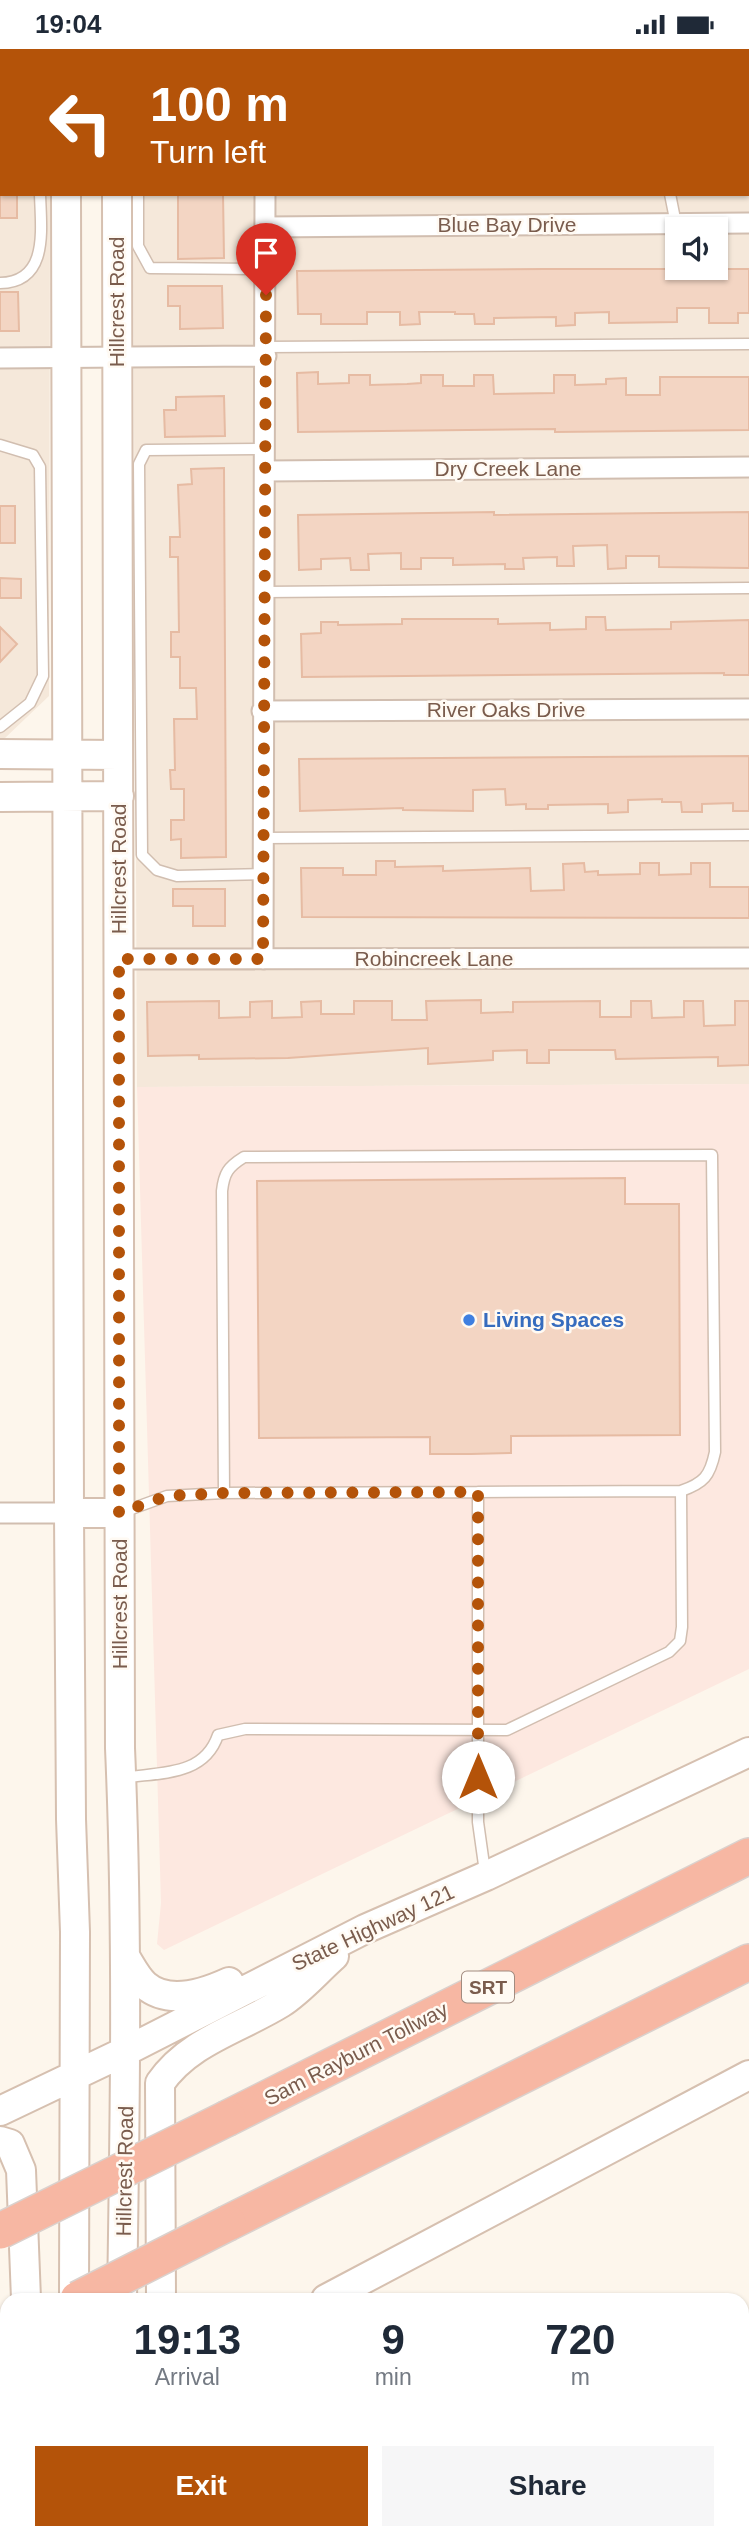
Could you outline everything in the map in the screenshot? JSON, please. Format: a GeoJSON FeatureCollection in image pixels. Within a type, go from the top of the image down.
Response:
{"type":"FeatureCollection","features":[{"type":"Feature","properties":{"kind":"highway","name":"Sam Rayburn Tollway"},"geometry":{"type":"LineString","coordinates":[[0,2231],[749,1856]]}},
{"type":"Feature","properties":{"kind":"highway"},"geometry":{"type":"LineString","coordinates":[[88,2293],[749,1962]]}},
{"type":"Feature","properties":{"kind":"main road"},"geometry":{"type":"LineString","coordinates":[[66,196],[69,1513],[76,2293]]}},
{"type":"Feature","properties":{"kind":"main road","name":"Hillcrest Road"},"geometry":{"type":"LineString","coordinates":[[117,196],[119,1513],[127,2051],[122,2293]]}},
{"type":"Feature","properties":{"kind":"main road"},"geometry":{"type":"LineString","coordinates":[[0,754],[118,755]]}},
{"type":"Feature","properties":{"kind":"main road"},"geometry":{"type":"LineString","coordinates":[[0,797],[119,796]]}},
{"type":"Feature","properties":{"kind":"main road"},"geometry":{"type":"LineString","coordinates":[[69,1513],[119,1513]]}},
{"type":"Feature","properties":{"kind":"main road","name":"State Highway 121"},"geometry":{"type":"LineString","coordinates":[[0,2111],[75,2073],[127,2051],[365,1929],[485,1876],[749,1752]]}},
{"type":"Feature","properties":{"kind":"main road"},"geometry":{"type":"LineString","coordinates":[[126,1958],[145,1985],[160,1994],[205,1993],[290,1952],[365,1929]]}},
{"type":"Feature","properties":{"kind":"main road"},"geometry":{"type":"LineString","coordinates":[[161,2293],[160,2083],[173,2064],[283,2002],[365,1929]]}},
{"type":"Feature","properties":{"kind":"main road"},"geometry":{"type":"LineString","coordinates":[[337,2293],[749,2075]]}},
{"type":"Feature","properties":{"kind":"main road"},"geometry":{"type":"LineString","coordinates":[[0,2141],[10,2144],[21,2170],[26,2293]]}},
{"type":"Feature","properties":{"kind":"street"},"geometry":{"type":"LineString","coordinates":[[263,959],[265,196]]}},
{"type":"Feature","properties":{"kind":"street","name":"Blue Bay Drive"},"geometry":{"type":"LineString","coordinates":[[266,227],[665,223]]}},
{"type":"Feature","properties":{"kind":"street","name":"Blue Bay Drive"},"geometry":{"type":"LineString","coordinates":[[728,223],[749,223]]}},
{"type":"Feature","properties":{"kind":"street"},"geometry":{"type":"LineString","coordinates":[[0,359],[266,352]]}},
{"type":"Feature","properties":{"kind":"street","name":"Dry Creek Lane"},"geometry":{"type":"LineString","coordinates":[[266,471],[749,467]]}},
{"type":"Feature","properties":{"kind":"street","name":"River Oaks Drive"},"geometry":{"type":"LineString","coordinates":[[262,711],[749,709]]}},
{"type":"Feature","properties":{"kind":"street","name":"Robincreek Lane"},"geometry":{"type":"LineString","coordinates":[[119,959],[749,958]]}},
{"type":"Feature","properties":{"kind":"street"},"geometry":{"type":"LineString","coordinates":[[0,1513],[69,1513]]}},
{"type":"Feature","properties":{"kind":"lane"},"geometry":{"type":"LineString","coordinates":[[0,283],[16,283],[30,273],[39,253],[40,196]]}},
{"type":"Feature","properties":{"kind":"lane"},"geometry":{"type":"LineString","coordinates":[[138,196],[138,246],[150,268],[266,269]]}},
{"type":"Feature","properties":{"kind":"lane"},"geometry":{"type":"LineString","coordinates":[[670,196],[675,217]]}},
{"type":"Feature","properties":{"kind":"lane"},"geometry":{"type":"LineString","coordinates":[[266,352],[749,344]]}},
{"type":"Feature","properties":{"kind":"lane"},"geometry":{"type":"LineString","coordinates":[[0,445],[33,455],[40,467],[43,676],[30,703],[0,727]]}},
{"type":"Feature","properties":{"kind":"lane"},"geometry":{"type":"LineString","coordinates":[[263,874],[177,876],[157,870],[142,855],[139,464],[145,450],[266,449]]}},
{"type":"Feature","properties":{"kind":"lane"},"geometry":{"type":"LineString","coordinates":[[264,592],[749,588]]}},
{"type":"Feature","properties":{"kind":"lane"},"geometry":{"type":"LineString","coordinates":[[262,838],[749,835]]}},
{"type":"Feature","properties":{"kind":"lane"},"geometry":{"type":"LineString","coordinates":[[119,1513],[167,1496],[224,1493],[681,1491],[701,1484],[710,1473],[715,1452],[712,1155],[244,1157],[232,1164],[224,1173],[222,1191],[224,1493]]}},
{"type":"Feature","properties":{"kind":"lane"},"geometry":{"type":"LineString","coordinates":[[121,1778],[192,1768],[203,1761],[218,1735],[245,1729],[507,1730],[669,1652],[680,1641],[682,1627],[681,1491]]}},
{"type":"Feature","properties":{"kind":"lane"},"geometry":{"type":"LineString","coordinates":[[478,1492],[478,1822],[485,1876]]}},
{"type":"Feature","properties":{"kind":"shaded area"},"geometry":{"type":"Polygon","coordinates":[[[0,196],[50,196],[49,696],[5,738],[0,738],[0,196]]]}},
{"type":"Feature","properties":{"kind":"shaded area"},"geometry":{"type":"Polygon","coordinates":[[[133,196],[749,196],[749,1084],[137,1087],[133,196]]]}},
{"type":"Feature","properties":{"kind":"shaded area"},"geometry":{"type":"Polygon","coordinates":[[[749,1084],[749,1669],[164,1950],[157,1944],[161,1903],[137,1087],[749,1084]]]}},
{"type":"Feature","properties":{"kind":"building"},"geometry":{"type":"Polygon","coordinates":[[[0,196],[17,196],[17,218],[0,218],[0,196]]]}},
{"type":"Feature","properties":{"kind":"building"},"geometry":{"type":"Polygon","coordinates":[[[178,196],[223,196],[224,258],[178,259],[178,196]]]}},
{"type":"Feature","properties":{"kind":"building"},"geometry":{"type":"Polygon","coordinates":[[[665,269],[665,280],[728,280],[728,269],[749,269],[749,313],[738,313],[738,323],[709,323],[709,308],[677,308],[677,322],[609,323],[609,312],[575,313],[575,325],[556,326],[556,317],[494,318],[494,324],[475,324],[474,314],[455,312],[419,312],[420,324],[400,325],[400,312],[367,312],[367,324],[321,324],[321,314],[298,314],[297,271],[665,269]]]}},
{"type":"Feature","properties":{"kind":"building"},"geometry":{"type":"Polygon","coordinates":[[[168,286],[222,286],[223,328],[180,329],[180,306],[168,306],[168,286]]]}},
{"type":"Feature","properties":{"kind":"building"},"geometry":{"type":"Polygon","coordinates":[[[0,292],[18,292],[19,331],[0,331],[0,292]]]}},
{"type":"Feature","properties":{"kind":"building"},"geometry":{"type":"Polygon","coordinates":[[[318,372],[318,384],[349,383],[349,375],[370,375],[370,385],[421,383],[421,375],[443,375],[443,386],[474,386],[474,375],[493,375],[494,394],[554,393],[554,375],[575,375],[575,385],[606,384],[606,379],[626,378],[626,395],[660,395],[660,377],[749,377],[749,430],[298,432],[297,373],[318,372]]]}},
{"type":"Feature","properties":{"kind":"building"},"geometry":{"type":"Polygon","coordinates":[[[224,396],[225,436],[165,437],[164,410],[176,410],[176,397],[224,396]]]}},
{"type":"Feature","properties":{"kind":"building"},"geometry":{"type":"Polygon","coordinates":[[[224,468],[226,857],[181,858],[181,839],[171,840],[171,820],[184,820],[184,789],[171,789],[170,770],[175,770],[174,719],[197,719],[196,688],[180,688],[180,657],[171,657],[171,632],[179,632],[178,557],[170,557],[170,537],[180,537],[178,485],[192,484],[191,469],[224,468]]]}},
{"type":"Feature","properties":{"kind":"building"},"geometry":{"type":"Polygon","coordinates":[[[0,506],[15,506],[15,543],[0,543],[0,506]]]}},
{"type":"Feature","properties":{"kind":"building"},"geometry":{"type":"Polygon","coordinates":[[[494,512],[494,515],[749,512],[749,568],[659,567],[659,556],[626,556],[626,568],[608,569],[607,545],[573,546],[574,566],[557,566],[557,557],[523,558],[524,569],[505,569],[505,564],[453,565],[453,558],[421,558],[421,569],[401,569],[401,553],[368,554],[369,570],[351,570],[350,558],[321,559],[321,569],[299,570],[298,515],[494,512]]]}},
{"type":"Feature","properties":{"kind":"building"},"geometry":{"type":"Polygon","coordinates":[[[0,578],[21,579],[21,598],[0,598],[0,578]]]}},
{"type":"Feature","properties":{"kind":"building"},"geometry":{"type":"Polygon","coordinates":[[[586,617],[605,617],[606,630],[671,629],[671,622],[749,620],[749,675],[724,673],[302,677],[301,634],[321,633],[321,622],[338,622],[338,625],[402,624],[402,619],[498,619],[498,624],[550,623],[550,630],[586,629],[586,617]]]}},
{"type":"Feature","properties":{"kind":"building"},"geometry":{"type":"Polygon","coordinates":[[[0,627],[17,644],[0,662],[0,627]]]}},
{"type":"Feature","properties":{"kind":"building"},"geometry":{"type":"Polygon","coordinates":[[[749,756],[749,811],[733,811],[733,803],[702,804],[702,812],[682,812],[681,802],[662,802],[662,799],[628,800],[628,812],[608,813],[608,804],[548,805],[548,809],[526,809],[526,804],[506,805],[505,789],[473,790],[473,811],[403,808],[300,811],[299,759],[749,756]]]}},
{"type":"Feature","properties":{"kind":"building"},"geometry":{"type":"Polygon","coordinates":[[[376,861],[395,861],[395,867],[443,866],[443,871],[530,868],[531,891],[564,890],[563,864],[584,863],[585,872],[598,871],[598,875],[640,874],[640,863],[659,863],[659,875],[691,874],[691,863],[710,863],[710,887],[749,887],[749,918],[302,917],[301,868],[343,868],[343,875],[376,875],[376,861]]]}},
{"type":"Feature","properties":{"kind":"building"},"geometry":{"type":"Polygon","coordinates":[[[173,889],[225,889],[225,926],[193,926],[193,906],[173,906],[173,889]]]}},
{"type":"Feature","properties":{"kind":"building"},"geometry":{"type":"Polygon","coordinates":[[[481,1000],[481,1013],[513,1012],[513,1002],[600,1001],[600,1017],[631,1017],[631,1001],[651,1001],[652,1018],[684,1017],[684,1001],[703,1001],[704,1026],[735,1025],[735,1001],[749,1001],[749,1065],[718,1066],[718,1057],[616,1059],[615,1050],[549,1050],[549,1063],[527,1063],[527,1050],[493,1051],[493,1060],[428,1064],[428,1048],[288,1058],[199,1059],[199,1055],[148,1056],[147,1002],[219,1001],[219,1018],[250,1017],[250,1002],[272,1001],[272,1018],[302,1017],[301,1002],[321,1001],[321,1014],[354,1014],[354,1001],[392,1001],[392,1020],[427,1020],[426,1001],[481,1000]]]}},
{"type":"Feature","properties":{"kind":"building","name":"Living Spaces"},"geometry":{"type":"Polygon","coordinates":[[[625,1178],[625,1204],[679,1204],[680,1435],[511,1436],[511,1453],[471,1454],[430,1454],[430,1437],[259,1438],[257,1181],[625,1178]]]}},
{"type":"Feature","properties":{"kind":"place","name":"Living Spaces"},"geometry":{"type":"Point","coordinates":[469,1320]}},
{"type":"Feature","properties":{"kind":"route"},"geometry":{"type":"LineString","coordinates":[[266,295],[262,711],[263,959],[119,959],[119,1513],[167,1496],[224,1493],[478,1492],[478,1777]]}}]}
